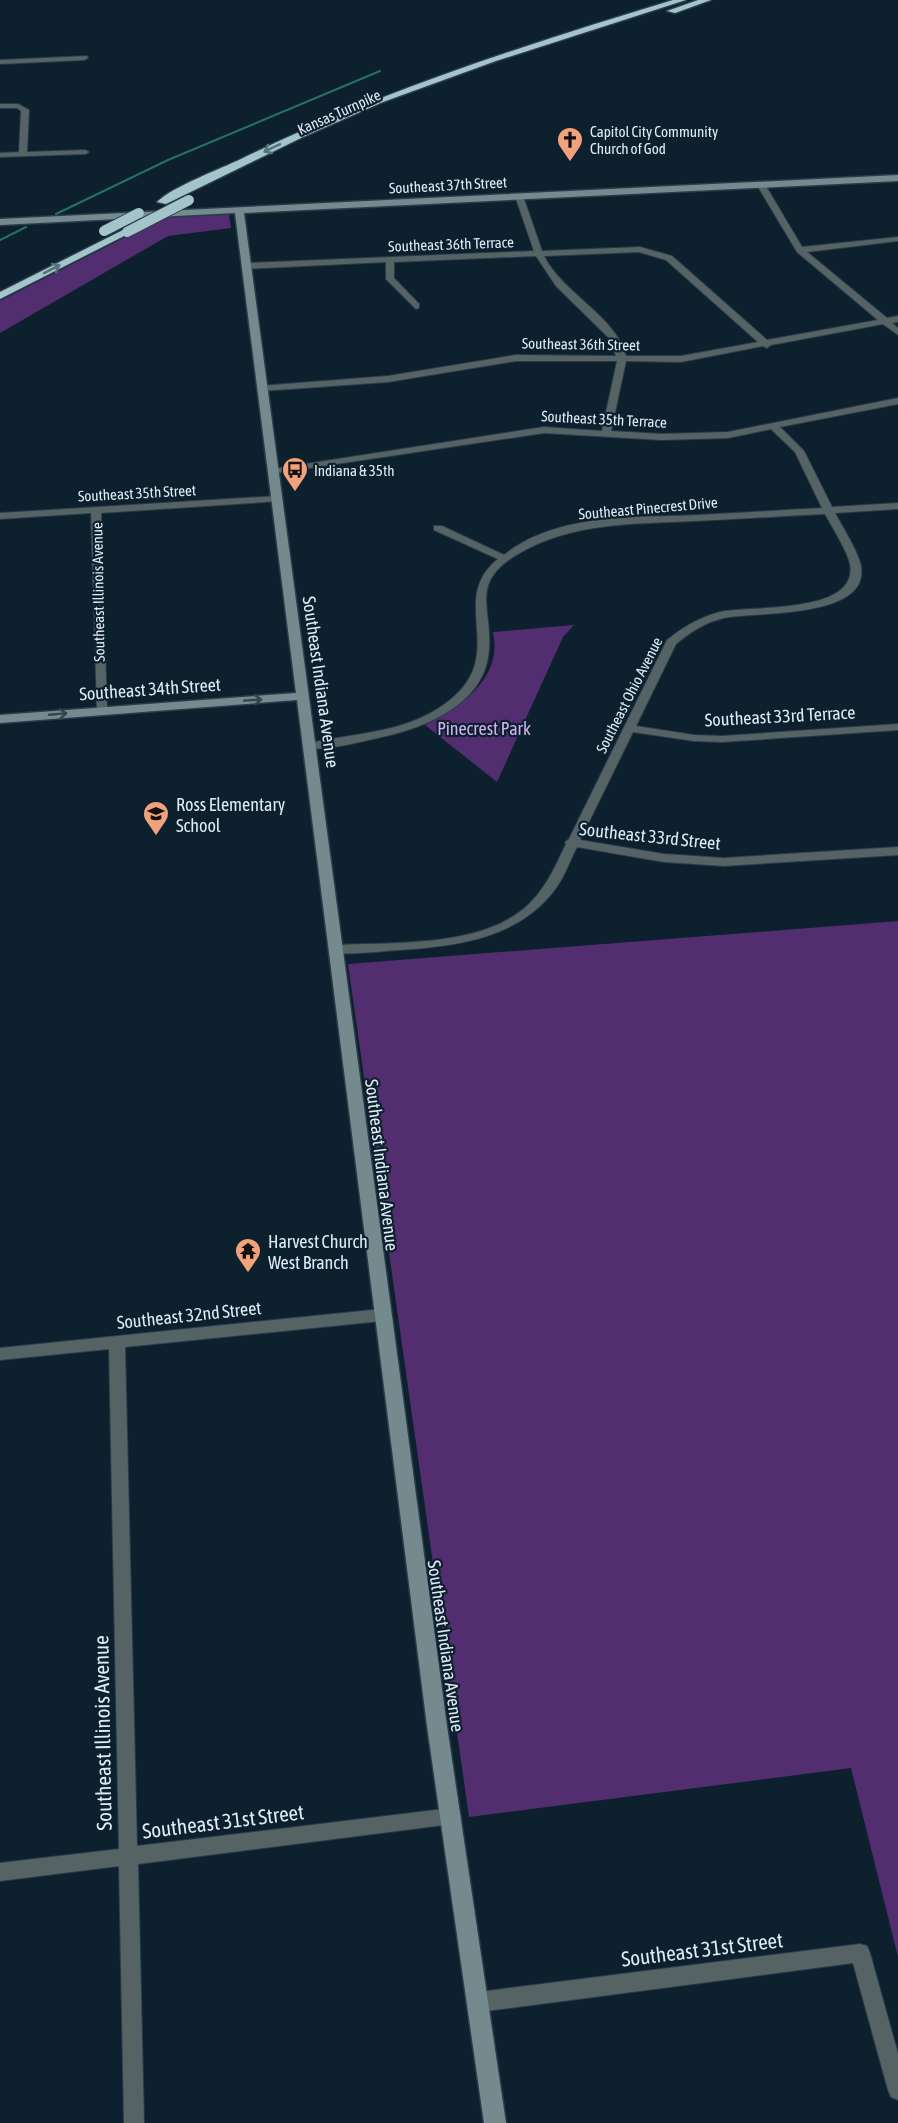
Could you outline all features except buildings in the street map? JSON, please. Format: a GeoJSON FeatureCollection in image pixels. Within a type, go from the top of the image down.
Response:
{"type":"FeatureCollection","features":[{"type":"Feature","properties":{"kind":"highway","name":"Kansas Turnpike"},"geometry":{"type":"LineString","coordinates":[[0,283],[297,135],[401,92],[513,52],[682,0]]}},
{"type":"Feature","properties":{"kind":"highway","name":"Kansas Turnpike"},"geometry":{"type":"LineString","coordinates":[[0,296],[303,144],[404,100],[540,51],[707,0]]}},
{"type":"Feature","properties":{"kind":"street"},"geometry":{"type":"LineString","coordinates":[[0,62],[84,58]]}},
{"type":"Feature","properties":{"kind":"street"},"geometry":{"type":"LineString","coordinates":[[0,106],[25,110],[23,154]]}},
{"type":"Feature","properties":{"kind":"street"},"geometry":{"type":"LineString","coordinates":[[0,155],[86,152]]}},
{"type":"Feature","properties":{"kind":"street","name":"Southeast 37th Street"},"geometry":{"type":"LineString","coordinates":[[0,222],[898,178]]}},
{"type":"Feature","properties":{"kind":"street"},"geometry":{"type":"LineString","coordinates":[[761,184],[800,250],[898,332]]}},
{"type":"Feature","properties":{"kind":"street"},"geometry":{"type":"LineString","coordinates":[[519,196],[539,254],[556,281],[614,339],[622,360],[606,433]]}},
{"type":"Feature","properties":{"kind":"street","name":"Southeast Indiana Avenue"},"geometry":{"type":"LineString","coordinates":[[238,210],[435,1714],[452,1816],[495,2123]]}},
{"type":"Feature","properties":{"kind":"street"},"geometry":{"type":"LineString","coordinates":[[800,250],[898,239]]}},
{"type":"Feature","properties":{"kind":"street","name":"Southeast 36th Terrace"},"geometry":{"type":"LineString","coordinates":[[246,266],[627,249],[657,253],[669,258],[767,345]]}},
{"type":"Feature","properties":{"kind":"street"},"geometry":{"type":"LineString","coordinates":[[390,259],[390,279],[393,285],[416,306]]}},
{"type":"Feature","properties":{"kind":"street","name":"Southeast 36th Street"},"geometry":{"type":"LineString","coordinates":[[262,388],[388,379],[516,358],[622,360],[690,358],[898,319]]}},
{"type":"Feature","properties":{"kind":"street","name":"Southeast 35th Terrace"},"geometry":{"type":"LineString","coordinates":[[273,472],[528,431],[561,430],[689,438],[728,435],[898,401]]}},
{"type":"Feature","properties":{"kind":"street","name":"Southeast Ohio Avenue"},"geometry":{"type":"LineString","coordinates":[[571,842],[667,648],[687,629],[729,614],[819,604],[842,596],[851,588],[857,572],[855,563],[799,451],[774,427]]}},
{"type":"Feature","properties":{"kind":"street","name":"Southeast 35th Street"},"geometry":{"type":"LineString","coordinates":[[0,516],[277,500]]}},
{"type":"Feature","properties":{"kind":"street","name":"Southeast Pinecrest Drive"},"geometry":{"type":"LineString","coordinates":[[310,746],[366,738],[409,726],[446,707],[460,696],[477,675],[482,662],[484,648],[479,594],[489,575],[505,559],[543,538],[592,525],[898,507]]}},
{"type":"Feature","properties":{"kind":"street","name":"Southeast Illinois Avenue"},"geometry":{"type":"LineString","coordinates":[[96,510],[101,710]]}},
{"type":"Feature","properties":{"kind":"street"},"geometry":{"type":"LineString","coordinates":[[438,528],[505,559]]}},
{"type":"Feature","properties":{"kind":"street","name":"Southeast 34th Street"},"geometry":{"type":"LineString","coordinates":[[0,718],[303,696]]}},
{"type":"Feature","properties":{"kind":"street","name":"Southeast 33rd Terrace"},"geometry":{"type":"LineString","coordinates":[[628,728],[684,737],[722,739],[898,727]]}},
{"type":"Feature","properties":{"kind":"street","name":"Southeast 33rd Street"},"geometry":{"type":"LineString","coordinates":[[335,949],[463,939],[505,927],[533,909],[545,897],[571,842],[664,858],[724,862],[898,851]]}},
{"type":"Feature","properties":{"kind":"street","name":"Southeast 32nd Street"},"geometry":{"type":"LineString","coordinates":[[0,1354],[382,1315]]}},
{"type":"Feature","properties":{"kind":"street","name":"Southeast Illinois Avenue"},"geometry":{"type":"LineString","coordinates":[[117,1342],[134,2123]]}},
{"type":"Feature","properties":{"kind":"street","name":"Southeast 31st Street"},"geometry":{"type":"LineString","coordinates":[[0,1872],[452,1816]]}},
{"type":"Feature","properties":{"kind":"street","name":"Southeast 31st Street"},"geometry":{"type":"LineString","coordinates":[[479,2002],[860,1953],[898,2090]]}},
{"type":"Feature","properties":{"kind":"green space"},"geometry":{"type":"Polygon","coordinates":[[[224,213],[229,215],[231,228],[168,236],[0,333],[0,301],[165,217],[224,213]]]}},
{"type":"Feature","properties":{"kind":"green space","name":"Pinecrest Park"},"geometry":{"type":"Polygon","coordinates":[[[574,625],[563,637],[497,782],[425,725],[465,700],[485,677],[492,664],[493,632],[574,625]]]}},
{"type":"Feature","properties":{"kind":"green space"},"geometry":{"type":"Polygon","coordinates":[[[898,921],[898,1957],[851,1768],[469,1817],[348,964],[898,921]]]}},
{"type":"Feature","properties":{"kind":"waterway"},"geometry":{"type":"LineString","coordinates":[[56,214],[168,160],[380,71]]}},
{"type":"Feature","properties":{"kind":"waterway"},"geometry":{"type":"LineString","coordinates":[[0,240],[26,227]]}},
{"type":"Feature","properties":{"kind":"place","name":"Capitol City Community Church of God"},"geometry":{"type":"Point","coordinates":[570,163]}},
{"type":"Feature","properties":{"kind":"place","name":"Indiana & 35th"},"geometry":{"type":"Point","coordinates":[295,493]}},
{"type":"Feature","properties":{"kind":"place","name":"Ross Elementary School"},"geometry":{"type":"Point","coordinates":[156,837]}},
{"type":"Feature","properties":{"kind":"place","name":"Harvest Church West Branch"},"geometry":{"type":"Point","coordinates":[248,1274]}}]}
